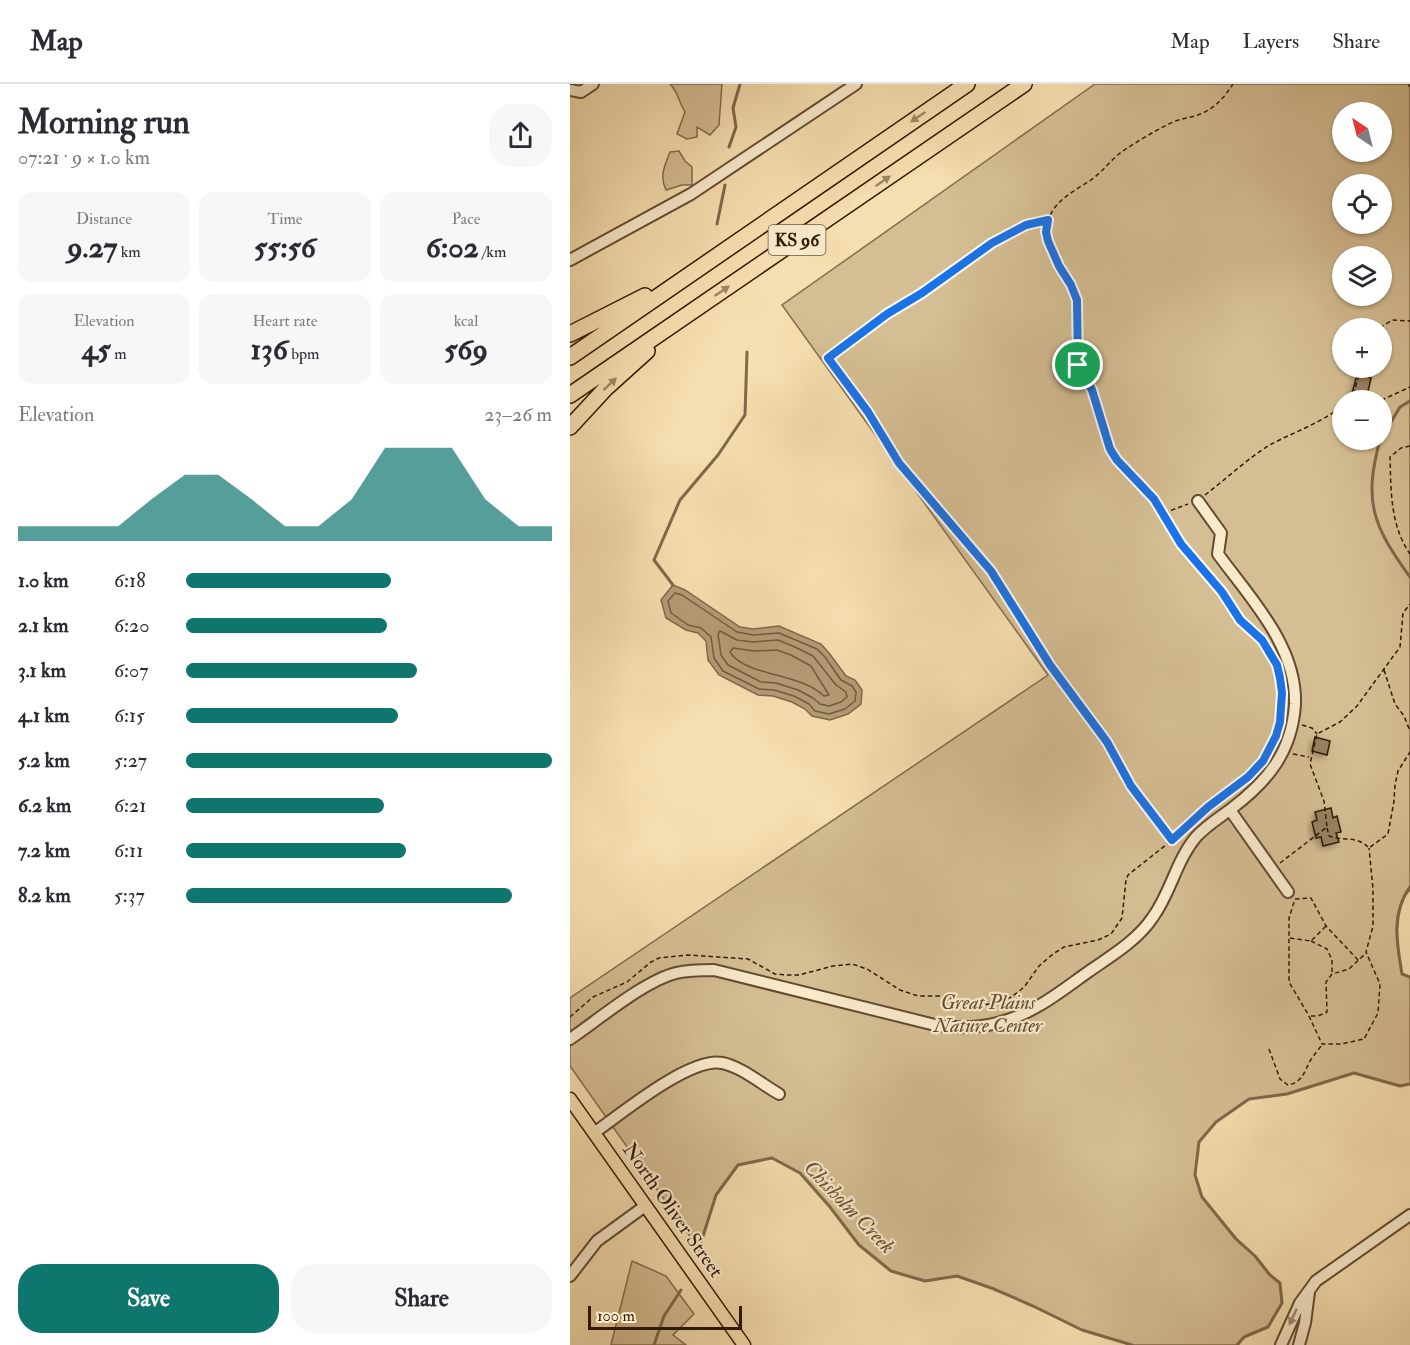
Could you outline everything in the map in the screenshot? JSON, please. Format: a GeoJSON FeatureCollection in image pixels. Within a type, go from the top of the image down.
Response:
{"type":"FeatureCollection","features":[{"type":"Feature","properties":{"kind":"highway","name":"KS 96"},"geometry":{"type":"LineString","coordinates":[[570,357],[967,84]]}},
{"type":"Feature","properties":{"kind":"highway","name":"KS 96"},"geometry":{"type":"LineString","coordinates":[[570,395],[1024,84]]}},
{"type":"Feature","properties":{"kind":"highway"},"geometry":{"type":"LineString","coordinates":[[570,334],[698,268]]}},
{"type":"Feature","properties":{"kind":"highway"},"geometry":{"type":"LineString","coordinates":[[570,427],[606,388],[693,311]]}},
{"type":"Feature","properties":{"kind":"main road","name":"North Oliver Street"},"geometry":{"type":"LineString","coordinates":[[570,1099],[744,1345]]}},
{"type":"Feature","properties":{"kind":"street"},"geometry":{"type":"LineString","coordinates":[[570,90],[581,92],[593,84]]}},
{"type":"Feature","properties":{"kind":"street"},"geometry":{"type":"LineString","coordinates":[[570,260],[691,194],[855,84]]}},
{"type":"Feature","properties":{"kind":"street"},"geometry":{"type":"LineString","coordinates":[[570,1039],[645,987],[676,973],[693,970],[714,970],[939,1026],[970,1028],[999,1023],[1035,1008],[1125,947],[1140,933],[1157,910],[1186,850],[1209,825],[1256,790],[1267,778],[1284,751],[1292,723],[1295,704],[1291,670],[1284,651],[1274,632],[1218,554],[1221,533],[1198,501]]}},
{"type":"Feature","properties":{"kind":"street"},"geometry":{"type":"LineString","coordinates":[[1230,810],[1288,892]]}},
{"type":"Feature","properties":{"kind":"street"},"geometry":{"type":"LineString","coordinates":[[594,1133],[662,1086],[706,1062],[731,1065],[778,1094]]}},
{"type":"Feature","properties":{"kind":"street"},"geometry":{"type":"LineString","coordinates":[[570,1276],[597,1241],[645,1206]]}},
{"type":"Feature","properties":{"kind":"street"},"geometry":{"type":"LineString","coordinates":[[1285,1344],[1300,1303],[1316,1281],[1410,1215]]}},
{"type":"Feature","properties":{"kind":"street"},"geometry":{"type":"LineString","coordinates":[[1299,1345],[1305,1323],[1309,1292]]}},
{"type":"Feature","properties":{"kind":"path"},"geometry":{"type":"LineString","coordinates":[[570,1017],[593,997],[627,982],[651,962],[659,958],[688,956],[748,959],[775,974],[787,975],[799,975],[833,966],[852,964],[867,969],[900,990],[918,996],[946,996],[968,1006],[1006,1000],[1025,987],[1039,966],[1064,947],[1098,940],[1111,934],[1122,918],[1128,876],[1208,807],[1248,777],[1263,761],[1276,736],[1280,722],[1282,693],[1277,665],[1271,653],[1240,620],[1222,592],[1181,544],[1154,499],[1117,460],[1110,449],[1092,390],[1078,365],[1077,300],[1059,266],[1046,232],[1048,220],[1061,199],[1099,173],[1120,152],[1173,123],[1215,107],[1233,84]]}},
{"type":"Feature","properties":{"kind":"path"},"geometry":{"type":"LineString","coordinates":[[1048,220],[1026,225],[992,243],[922,293],[887,314],[828,358],[868,412],[899,463],[991,571],[1050,665],[1107,742],[1131,786],[1172,840]]}},
{"type":"Feature","properties":{"kind":"path"},"geometry":{"type":"LineString","coordinates":[[1392,320],[1410,321]]}},
{"type":"Feature","properties":{"kind":"path"},"geometry":{"type":"LineString","coordinates":[[1392,395],[1410,387]]}},
{"type":"Feature","properties":{"kind":"path"},"geometry":{"type":"LineString","coordinates":[[1164,513],[1198,501],[1262,451],[1332,414]]}},
{"type":"Feature","properties":{"kind":"path"},"geometry":{"type":"LineString","coordinates":[[1410,446],[1401,448],[1390,457],[1391,502],[1396,525],[1410,554]]}},
{"type":"Feature","properties":{"kind":"path"},"geometry":{"type":"LineString","coordinates":[[1310,1016],[1318,1016],[1327,1012],[1326,982],[1332,974],[1348,969],[1366,952],[1373,926],[1373,889],[1369,848],[1362,841],[1340,840],[1329,836],[1324,801],[1310,764],[1310,757],[1317,734],[1340,722],[1356,706],[1400,647],[1403,613],[1410,604]]}},
{"type":"Feature","properties":{"kind":"path"},"geometry":{"type":"LineString","coordinates":[[1384,670],[1395,704],[1404,716],[1410,731]]}},
{"type":"Feature","properties":{"kind":"path"},"geometry":{"type":"LineString","coordinates":[[1284,751],[1310,757]]}},
{"type":"Feature","properties":{"kind":"path"},"geometry":{"type":"LineString","coordinates":[[1369,848],[1388,834],[1396,778],[1410,752]]}},
{"type":"Feature","properties":{"kind":"path"},"geometry":{"type":"LineString","coordinates":[[1272,868],[1327,827]]}},
{"type":"Feature","properties":{"kind":"path"},"geometry":{"type":"LineString","coordinates":[[1322,1044],[1310,1016],[1289,982],[1289,918],[1294,899],[1311,897],[1326,926],[1358,960]]}},
{"type":"Feature","properties":{"kind":"path"},"geometry":{"type":"LineString","coordinates":[[1311,941],[1326,926]]}},
{"type":"Feature","properties":{"kind":"path"},"geometry":{"type":"LineString","coordinates":[[1289,938],[1311,941],[1327,949],[1332,960],[1332,974]]}},
{"type":"Feature","properties":{"kind":"path"},"geometry":{"type":"LineString","coordinates":[[1322,1044],[1341,1044],[1364,1039],[1378,1013],[1380,984],[1366,952]]}},
{"type":"Feature","properties":{"kind":"path"},"geometry":{"type":"LineString","coordinates":[[1269,1049],[1280,1079],[1288,1085],[1297,1083],[1306,1073],[1310,1062],[1322,1044]]}},
{"type":"Feature","properties":{"kind":"green space"},"geometry":{"type":"Polygon","coordinates":[[[670,84],[722,84],[719,125],[710,135],[697,127],[697,137],[687,139],[677,134],[685,112],[670,84]]]}},
{"type":"Feature","properties":{"kind":"green space","name":"Great Plains Nature Center"},"geometry":{"type":"Polygon","coordinates":[[[1095,84],[1410,84],[1410,890],[1403,898],[1399,908],[1396,930],[1402,974],[1410,977],[1410,1084],[1400,1086],[1354,1073],[1287,1094],[1249,1099],[1216,1122],[1199,1141],[1195,1175],[1202,1197],[1236,1238],[1280,1283],[1282,1303],[1268,1327],[1245,1337],[1238,1345],[1132,1345],[1082,1330],[994,1289],[957,1276],[925,1281],[891,1271],[859,1245],[800,1173],[772,1158],[738,1165],[716,1195],[699,1249],[570,1066],[570,998],[1048,675],[782,305],[1095,84]]]}},
{"type":"Feature","properties":{"kind":"green space"},"geometry":{"type":"Polygon","coordinates":[[[679,151],[692,167],[692,185],[682,185],[666,190],[663,180],[665,166],[670,152],[679,151]]]}},
{"type":"Feature","properties":{"kind":"green space"},"geometry":{"type":"Polygon","coordinates":[[[632,1261],[666,1276],[694,1314],[673,1335],[686,1345],[611,1345],[632,1261]]]}},
{"type":"Feature","properties":{"kind":"water"},"geometry":{"type":"Polygon","coordinates":[[[673,585],[685,590],[740,627],[753,629],[779,626],[821,644],[846,676],[855,680],[862,690],[861,704],[848,714],[830,720],[812,716],[792,702],[773,696],[758,695],[719,675],[708,660],[706,641],[698,633],[686,630],[666,618],[661,600],[673,585]]]}},
{"type":"Feature","properties":{"kind":"building"},"geometry":{"type":"Polygon","coordinates":[[[1356,378],[1371,378],[1368,390],[1353,390],[1356,378]]]}},
{"type":"Feature","properties":{"kind":"building"},"geometry":{"type":"Polygon","coordinates":[[[1315,737],[1330,741],[1327,755],[1312,751],[1315,737]]]}},
{"type":"Feature","properties":{"kind":"building"},"geometry":{"type":"Polygon","coordinates":[[[1331,808],[1333,818],[1337,816],[1341,832],[1336,833],[1339,842],[1323,846],[1321,837],[1316,838],[1312,822],[1317,820],[1315,812],[1331,808]]]}},
{"type":"Feature","properties":{"kind":"waterway"},"geometry":{"type":"LineString","coordinates":[[729,147],[736,127],[733,108],[740,84]]}},
{"type":"Feature","properties":{"kind":"waterway"},"geometry":{"type":"LineString","coordinates":[[717,224],[725,185]]}},
{"type":"Feature","properties":{"kind":"waterway"},"geometry":{"type":"LineString","coordinates":[[673,585],[654,560],[680,500],[718,455],[745,415],[747,352]]}},
{"type":"Feature","properties":{"kind":"waterway","name":"Chisholm Creek"},"geometry":{"type":"LineString","coordinates":[[1392,420],[1400,407],[1410,401]]}},
{"type":"Feature","properties":{"kind":"waterway","name":"Chisholm Creek"},"geometry":{"type":"LineString","coordinates":[[1378,450],[1372,480],[1375,513],[1387,543],[1410,577]]}},
{"type":"Feature","properties":{"kind":"waterway","name":"Chisholm Creek"},"geometry":{"type":"LineString","coordinates":[[1410,887],[1400,907],[1397,929],[1402,974],[1410,977]]}},
{"type":"Feature","properties":{"kind":"waterway","name":"Chisholm Creek"},"geometry":{"type":"LineString","coordinates":[[1237,1345],[1244,1337],[1268,1327],[1282,1303],[1280,1283],[1236,1239],[1202,1197],[1195,1175],[1199,1142],[1216,1122],[1249,1099],[1287,1094],[1354,1073],[1400,1086],[1410,1084]]}},
{"type":"Feature","properties":{"kind":"waterway","name":"Chisholm Creek"},"geometry":{"type":"LineString","coordinates":[[698,1252],[716,1195],[738,1165],[772,1158],[800,1173],[859,1245],[891,1271],[925,1281],[957,1276],[994,1289],[1082,1330],[1132,1345]]}},
{"type":"Feature","properties":{"kind":"waterway","name":"Chisholm Creek"},"geometry":{"type":"LineString","coordinates":[[654,1345],[664,1316],[681,1290]]}},
{"type":"Feature","properties":{"kind":"route"},"geometry":{"type":"LineString","coordinates":[[1048,220],[1046,232],[1048,241],[1077,300],[1078,365],[1092,390],[1110,449],[1117,460],[1154,499],[1181,544],[1222,592],[1235,614],[1262,640],[1277,665],[1280,678],[1282,693],[1280,722],[1276,736],[1263,761],[1248,777],[1203,811],[1172,840],[1131,786],[1107,742],[1050,665],[991,571],[899,463],[868,412],[828,358],[887,314],[922,293],[992,243],[1026,225],[1048,220]]}}]}
